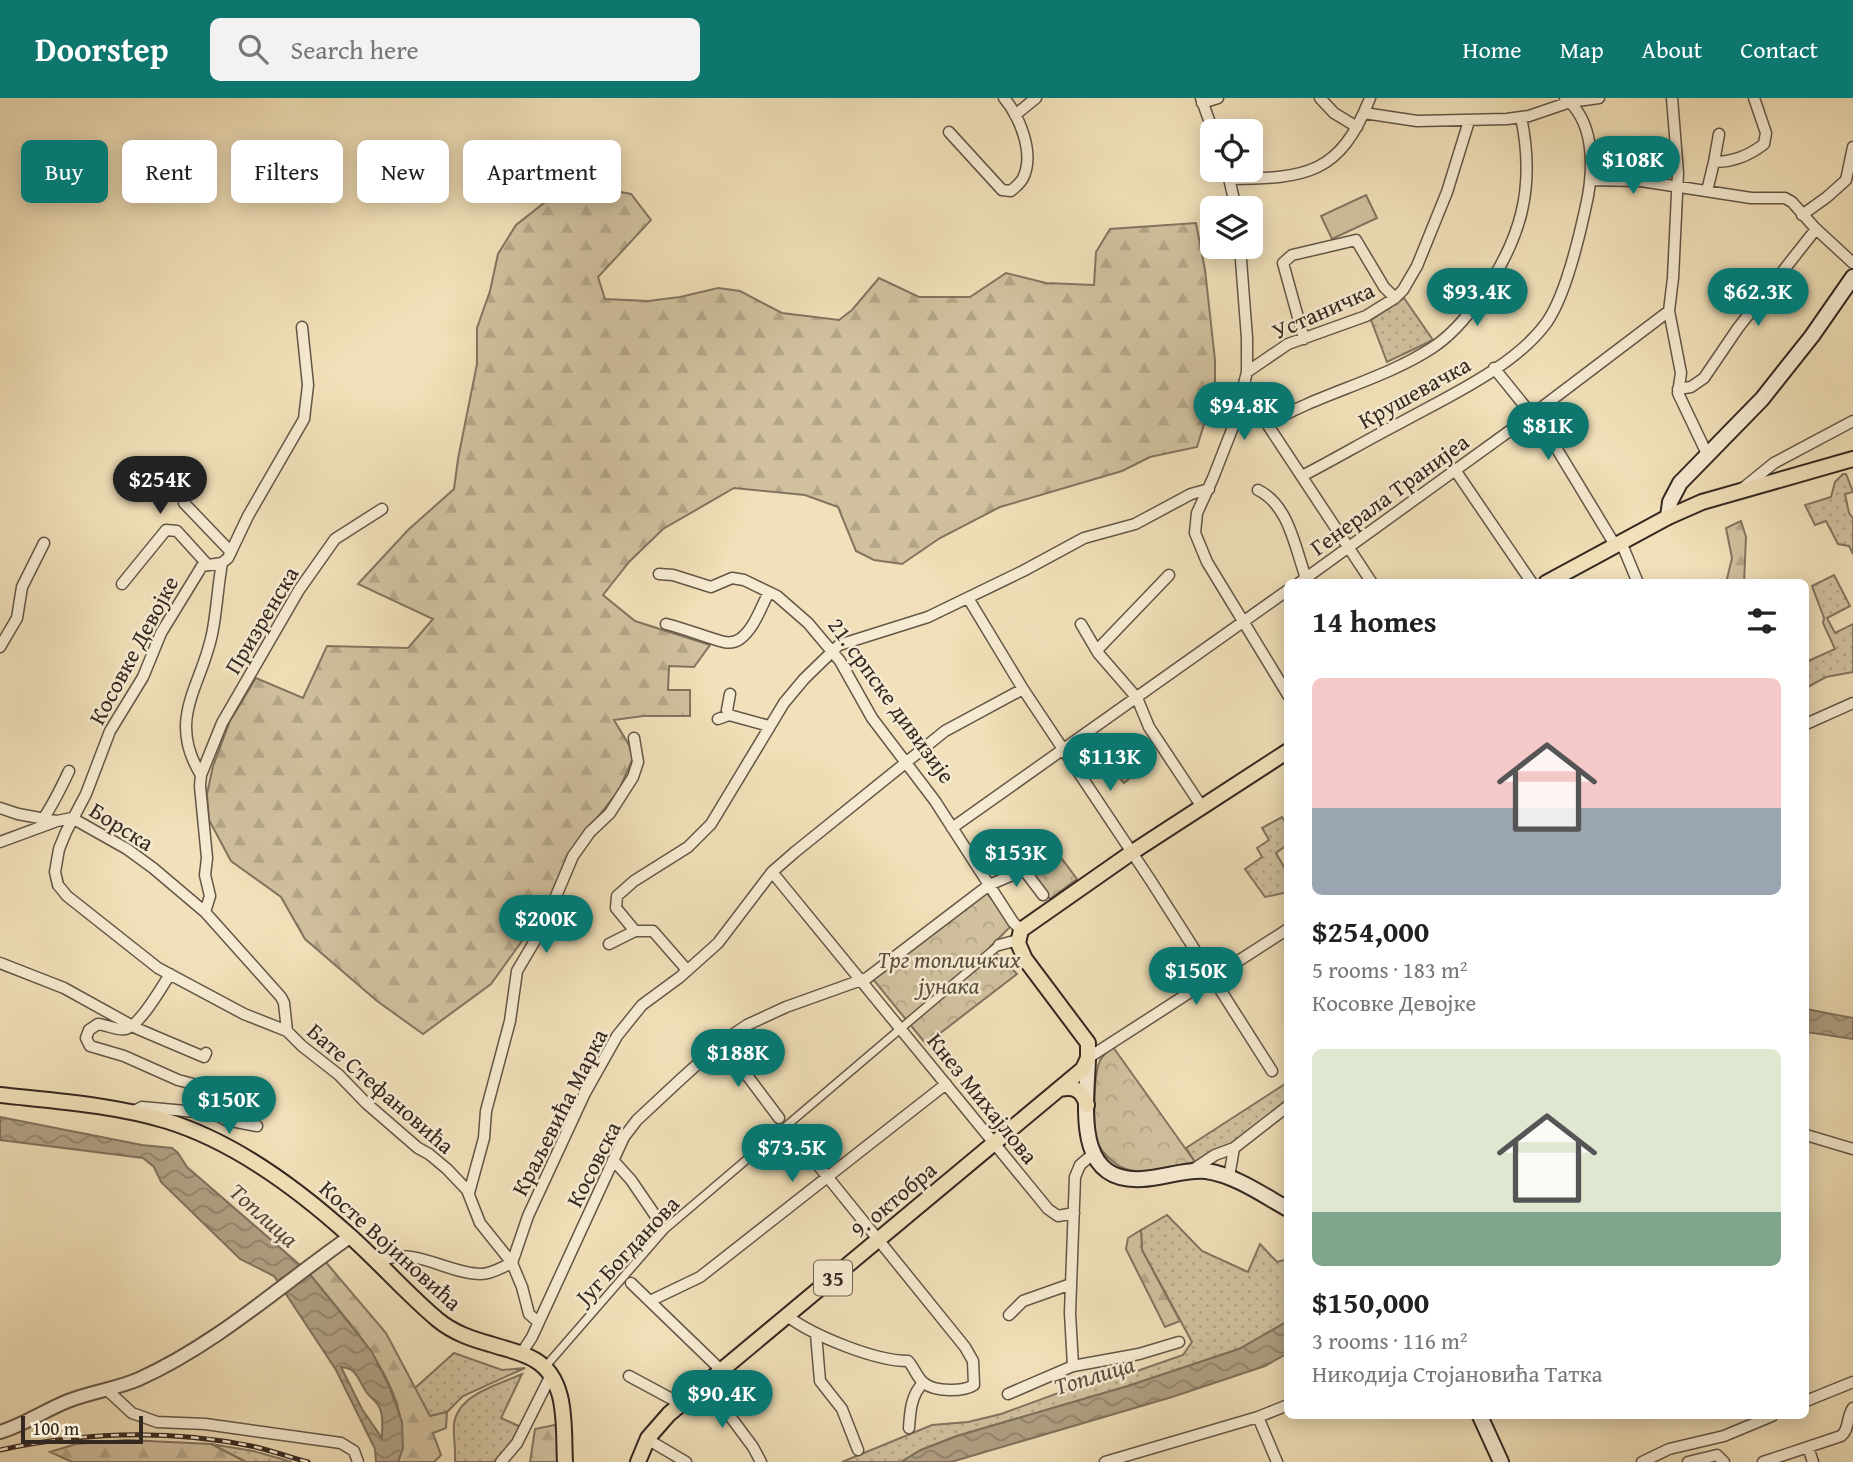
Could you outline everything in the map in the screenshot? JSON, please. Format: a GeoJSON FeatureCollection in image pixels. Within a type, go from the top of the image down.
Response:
{"type":"FeatureCollection","features":[{"type":"Feature","properties":{"kind":"main road"},"geometry":{"type":"LineString","coordinates":[[1668,517],[1675,489],[1749,413],[1791,364],[1853,276]]}},
{"type":"Feature","properties":{"kind":"main road"},"geometry":{"type":"LineString","coordinates":[[1553,579],[1668,517],[1702,502],[1853,459]]}},
{"type":"Feature","properties":{"kind":"main road"},"geometry":{"type":"LineString","coordinates":[[1020,935],[1131,853],[1284,754]]}},
{"type":"Feature","properties":{"kind":"main road","name":"21. српске дивизије"},"geometry":{"type":"LineString","coordinates":[[1020,935],[1025,959],[1086,1040],[1089,1047],[1088,1058]]}},
{"type":"Feature","properties":{"kind":"main road"},"geometry":{"type":"LineString","coordinates":[[1088,1058],[1087,1138],[1093,1154],[1107,1170],[1130,1179],[1191,1171],[1209,1172],[1228,1177],[1284,1207]]}},
{"type":"Feature","properties":{"kind":"main road","name":"9. октобра"},"geometry":{"type":"LineString","coordinates":[[638,1462],[647,1439],[681,1404],[1060,1089],[1083,1069],[1088,1058]]}},
{"type":"Feature","properties":{"kind":"main road"},"geometry":{"type":"LineString","coordinates":[[1060,1089],[1078,1090],[1087,1105]]}},
{"type":"Feature","properties":{"kind":"main road","name":"Косте Војиновића"},"geometry":{"type":"LineString","coordinates":[[0,1095],[129,1113],[168,1122],[226,1146],[281,1181],[351,1236],[429,1313],[448,1328],[522,1354],[548,1371]]}},
{"type":"Feature","properties":{"kind":"main road"},"geometry":{"type":"LineString","coordinates":[[548,1371],[561,1404],[565,1462]]}},
{"type":"Feature","properties":{"kind":"main road"},"geometry":{"type":"LineString","coordinates":[[1481,1419],[1501,1462]]}},
{"type":"Feature","properties":{"kind":"street"},"geometry":{"type":"LineString","coordinates":[[949,132],[1002,190],[1012,191],[1023,179],[1027,164],[1026,148],[1015,115],[1004,98]]}},
{"type":"Feature","properties":{"kind":"street"},"geometry":{"type":"LineString","coordinates":[[1015,115],[1036,98]]}},
{"type":"Feature","properties":{"kind":"street"},"geometry":{"type":"LineString","coordinates":[[1208,119],[1201,100],[1218,98]]}},
{"type":"Feature","properties":{"kind":"street"},"geometry":{"type":"LineString","coordinates":[[1320,98],[1335,113],[1357,127]]}},
{"type":"Feature","properties":{"kind":"street"},"geometry":{"type":"LineString","coordinates":[[1263,178],[1315,170],[1343,147],[1357,127],[1370,98]]}},
{"type":"Feature","properties":{"kind":"street"},"geometry":{"type":"LineString","coordinates":[[1364,113],[1417,121],[1469,121],[1521,117],[1568,100],[1599,98]]}},
{"type":"Feature","properties":{"kind":"street"},"geometry":{"type":"LineString","coordinates":[[1672,98],[1678,188],[1670,311],[1681,373],[1678,389],[1708,456]]}},
{"type":"Feature","properties":{"kind":"street"},"geometry":{"type":"LineString","coordinates":[[1714,162],[1724,162],[1749,154],[1764,144],[1766,132],[1754,98]]}},
{"type":"Feature","properties":{"kind":"street","name":"Крушевачка"},"geometry":{"type":"LineString","coordinates":[[1302,476],[1517,354],[1552,315],[1571,263],[1590,180],[1590,147],[1586,129],[1580,113],[1568,100]]}},
{"type":"Feature","properties":{"kind":"street"},"geometry":{"type":"LineString","coordinates":[[1268,424],[1308,402],[1371,378],[1424,352],[1442,340],[1465,318],[1499,270],[1519,228],[1524,202],[1525,170],[1521,117]]}},
{"type":"Feature","properties":{"kind":"street","name":"Устаничка"},"geometry":{"type":"LineString","coordinates":[[1247,372],[1288,344],[1355,321],[1395,298],[1409,282],[1431,231],[1458,162],[1469,121]]}},
{"type":"Feature","properties":{"kind":"street"},"geometry":{"type":"LineString","coordinates":[[1707,191],[1719,134]]}},
{"type":"Feature","properties":{"kind":"street"},"geometry":{"type":"LineString","coordinates":[[1802,215],[1846,180],[1853,147]]}},
{"type":"Feature","properties":{"kind":"street"},"geometry":{"type":"LineString","coordinates":[[1590,180],[1641,181],[1751,198],[1780,196],[1792,202],[1802,215],[1853,263]]}},
{"type":"Feature","properties":{"kind":"street"},"geometry":{"type":"LineString","coordinates":[[1678,389],[1691,387],[1704,378],[1738,328],[1816,229]]}},
{"type":"Feature","properties":{"kind":"street"},"geometry":{"type":"LineString","coordinates":[[1304,339],[1283,263],[1292,255],[1356,240],[1384,288],[1395,298]]}},
{"type":"Feature","properties":{"kind":"street"},"geometry":{"type":"LineString","coordinates":[[1241,259],[1247,372],[1233,427],[1195,518],[1196,538],[1284,688]]}},
{"type":"Feature","properties":{"kind":"street","name":"Генерала Транијеа"},"geometry":{"type":"LineString","coordinates":[[1305,579],[1670,311]]}},
{"type":"Feature","properties":{"kind":"street"},"geometry":{"type":"LineString","coordinates":[[222,564],[304,419],[308,385],[302,327]]}},
{"type":"Feature","properties":{"kind":"street"},"geometry":{"type":"LineString","coordinates":[[1494,368],[1533,414],[1618,544],[1636,579]]}},
{"type":"Feature","properties":{"kind":"street"},"geometry":{"type":"LineString","coordinates":[[1244,389],[1369,579]]}},
{"type":"Feature","properties":{"kind":"street"},"geometry":{"type":"LineString","coordinates":[[1741,490],[1774,463],[1853,421]]}},
{"type":"Feature","properties":{"kind":"street"},"geometry":{"type":"LineString","coordinates":[[1455,470],[1529,579]]}},
{"type":"Feature","properties":{"kind":"street"},"geometry":{"type":"LineString","coordinates":[[635,931],[616,908],[617,896],[634,881],[688,847],[711,824],[769,726],[797,687],[832,651],[852,640],[920,620],[1084,538],[1135,524],[1191,494],[1209,489]]}},
{"type":"Feature","properties":{"kind":"street"},"geometry":{"type":"LineString","coordinates":[[1258,490],[1279,505],[1301,579]]}},
{"type":"Feature","properties":{"kind":"street"},"geometry":{"type":"LineString","coordinates":[[184,503],[231,552]]}},
{"type":"Feature","properties":{"kind":"street","name":"Призренска"},"geometry":{"type":"LineString","coordinates":[[205,912],[211,897],[205,875],[207,858],[201,775],[222,723],[299,590],[335,539],[382,509]]}},
{"type":"Feature","properties":{"kind":"street"},"geometry":{"type":"LineString","coordinates":[[122,584],[166,530],[177,531],[206,564]]}},
{"type":"Feature","properties":{"kind":"street"},"geometry":{"type":"LineString","coordinates":[[0,647],[17,618],[22,587],[44,543]]}},
{"type":"Feature","properties":{"kind":"street","name":"Косовке Девојке"},"geometry":{"type":"LineString","coordinates":[[72,818],[86,794],[110,731],[143,677],[158,638],[200,568],[206,564],[222,564]]}},
{"type":"Feature","properties":{"kind":"street","name":"Призренска"},"geometry":{"type":"LineString","coordinates":[[201,775],[188,744],[185,720],[213,630],[222,564]]}},
{"type":"Feature","properties":{"kind":"street","name":"21. српске дивизије"},"geometry":{"type":"LineString","coordinates":[[659,574],[673,575],[711,587],[735,578],[769,592],[795,610],[827,643],[872,718],[906,761],[952,828],[1020,935]]}},
{"type":"Feature","properties":{"kind":"street"},"geometry":{"type":"LineString","coordinates":[[1098,653],[1099,648],[1169,575]]}},
{"type":"Feature","properties":{"kind":"street"},"geometry":{"type":"LineString","coordinates":[[666,624],[726,642],[735,642],[742,638],[769,592]]}},
{"type":"Feature","properties":{"kind":"street"},"geometry":{"type":"LineString","coordinates":[[952,828],[1284,593]]}},
{"type":"Feature","properties":{"kind":"street"},"geometry":{"type":"LineString","coordinates":[[968,598],[1023,690],[1272,1071]]}},
{"type":"Feature","properties":{"kind":"street"},"geometry":{"type":"LineString","coordinates":[[1081,624],[1098,653],[1136,698],[1149,727],[1202,807]]}},
{"type":"Feature","properties":{"kind":"street","name":"Краљевића Марка"},"geometry":{"type":"LineString","coordinates":[[512,1263],[528,1216],[585,1093],[610,1046],[642,1005],[687,970],[724,936],[772,872],[906,761],[957,723],[1023,690]]}},
{"type":"Feature","properties":{"kind":"street"},"geometry":{"type":"LineString","coordinates":[[729,715],[730,694]]}},
{"type":"Feature","properties":{"kind":"street"},"geometry":{"type":"LineString","coordinates":[[1809,723],[1853,703]]}},
{"type":"Feature","properties":{"kind":"street"},"geometry":{"type":"LineString","coordinates":[[718,719],[729,715],[769,726]]}},
{"type":"Feature","properties":{"kind":"street"},"geometry":{"type":"LineString","coordinates":[[469,1193],[484,1138],[486,1111],[510,1021],[517,971],[539,935],[573,856],[590,832],[610,813],[634,777],[638,762],[634,738]]}},
{"type":"Feature","properties":{"kind":"street"},"geometry":{"type":"LineString","coordinates":[[43,820],[60,796],[60,789],[69,771]]}},
{"type":"Feature","properties":{"kind":"street"},"geometry":{"type":"LineString","coordinates":[[0,808],[43,820],[57,821]]}},
{"type":"Feature","properties":{"kind":"street"},"geometry":{"type":"LineString","coordinates":[[0,842],[72,818]]}},
{"type":"Feature","properties":{"kind":"street","name":"Борска"},"geometry":{"type":"LineString","coordinates":[[72,818],[153,867],[205,912]]}},
{"type":"Feature","properties":{"kind":"street","name":"Бате Стефановића"},"geometry":{"type":"LineString","coordinates":[[72,818],[55,866],[55,876],[61,890],[158,968],[244,1013],[287,1031],[418,1148],[435,1158],[469,1193],[480,1223],[512,1263],[529,1314],[538,1322]]}},
{"type":"Feature","properties":{"kind":"street"},"geometry":{"type":"LineString","coordinates":[[861,981],[989,885],[1024,870],[1043,895]]}},
{"type":"Feature","properties":{"kind":"street","name":"Кнез Михајлова"},"geometry":{"type":"LineString","coordinates":[[772,872],[1052,1213],[1058,1216],[1074,1213]]}},
{"type":"Feature","properties":{"kind":"street"},"geometry":{"type":"LineString","coordinates":[[205,912],[281,997],[287,1031]]}},
{"type":"Feature","properties":{"kind":"street"},"geometry":{"type":"LineString","coordinates":[[609,944],[635,931],[650,930],[656,933],[687,970]]}},
{"type":"Feature","properties":{"kind":"street"},"geometry":{"type":"LineString","coordinates":[[1088,1058],[1284,932]]}},
{"type":"Feature","properties":{"kind":"street"},"geometry":{"type":"LineString","coordinates":[[902,1029],[999,945],[1020,935]]}},
{"type":"Feature","properties":{"kind":"street"},"geometry":{"type":"LineString","coordinates":[[0,963],[64,988],[132,1026],[204,1057],[206,1053]]}},
{"type":"Feature","properties":{"kind":"street"},"geometry":{"type":"LineString","coordinates":[[170,974],[132,1026],[124,1029],[98,1024],[89,1030],[86,1038],[90,1046],[124,1056],[177,1080],[212,1089],[219,1103],[213,1112]]}},
{"type":"Feature","properties":{"kind":"street","name":"Косовска"},"geometry":{"type":"LineString","coordinates":[[522,1354],[624,1137],[638,1120],[722,1042],[747,1025],[775,1011],[861,981]]}},
{"type":"Feature","properties":{"kind":"street","name":"Југ Богданова"},"geometry":{"type":"LineString","coordinates":[[548,1371],[665,1229],[902,1029]]}},
{"type":"Feature","properties":{"kind":"street"},"geometry":{"type":"LineString","coordinates":[[722,1042],[779,1118]]}},
{"type":"Feature","properties":{"kind":"street"},"geometry":{"type":"LineString","coordinates":[[650,1301],[694,1281],[946,1084]]}},
{"type":"Feature","properties":{"kind":"street"},"geometry":{"type":"LineString","coordinates":[[129,1113],[142,1107],[201,1114],[213,1112],[226,1120],[257,1126]]}},
{"type":"Feature","properties":{"kind":"street"},"geometry":{"type":"LineString","coordinates":[[1191,1171],[1216,1154],[1234,1148],[1284,1109]]}},
{"type":"Feature","properties":{"kind":"street"},"geometry":{"type":"LineString","coordinates":[[787,1316],[816,1334],[883,1359],[908,1361],[923,1383],[940,1388],[970,1388],[975,1380],[973,1365],[965,1347],[792,1133]]}},
{"type":"Feature","properties":{"kind":"street"},"geometry":{"type":"LineString","coordinates":[[1809,1136],[1853,1149]]}},
{"type":"Feature","properties":{"kind":"street"},"geometry":{"type":"LineString","coordinates":[[1228,1177],[1234,1148]]}},
{"type":"Feature","properties":{"kind":"street"},"geometry":{"type":"LineString","coordinates":[[1073,1366],[1070,1332],[1076,1171],[1093,1154]]}},
{"type":"Feature","properties":{"kind":"street"},"geometry":{"type":"LineString","coordinates":[[613,1160],[631,1180],[659,1220]]}},
{"type":"Feature","properties":{"kind":"street"},"geometry":{"type":"LineString","coordinates":[[0,1432],[18,1426],[67,1401],[107,1390],[165,1365],[229,1326],[351,1236]]}},
{"type":"Feature","properties":{"kind":"street"},"geometry":{"type":"LineString","coordinates":[[378,1263],[390,1257],[412,1256],[455,1270],[481,1274],[491,1273],[512,1263]]}},
{"type":"Feature","properties":{"kind":"street"},"geometry":{"type":"LineString","coordinates":[[631,1283],[722,1371]]}},
{"type":"Feature","properties":{"kind":"street"},"geometry":{"type":"LineString","coordinates":[[1009,1315],[1023,1301],[1071,1284]]}},
{"type":"Feature","properties":{"kind":"street"},"geometry":{"type":"LineString","coordinates":[[816,1334],[820,1381],[842,1409],[858,1450]]}},
{"type":"Feature","properties":{"kind":"street"},"geometry":{"type":"LineString","coordinates":[[1008,1394],[1073,1366],[1139,1354],[1179,1342]]}},
{"type":"Feature","properties":{"kind":"street"},"geometry":{"type":"LineString","coordinates":[[501,1462],[523,1434],[548,1371]]}},
{"type":"Feature","properties":{"kind":"street"},"geometry":{"type":"LineString","coordinates":[[629,1376],[681,1404]]}},
{"type":"Feature","properties":{"kind":"street"},"geometry":{"type":"LineString","coordinates":[[1809,1401],[1853,1382]]}},
{"type":"Feature","properties":{"kind":"street"},"geometry":{"type":"LineString","coordinates":[[909,1428],[909,1412],[916,1390],[923,1383]]}},
{"type":"Feature","properties":{"kind":"street"},"geometry":{"type":"LineString","coordinates":[[706,1384],[753,1447],[761,1462]]}},
{"type":"Feature","properties":{"kind":"street"},"geometry":{"type":"LineString","coordinates":[[107,1390],[125,1408],[142,1419],[205,1424],[341,1443],[354,1451],[358,1462]]}},
{"type":"Feature","properties":{"kind":"street"},"geometry":{"type":"LineString","coordinates":[[1105,1462],[1258,1417],[1284,1407]]}},
{"type":"Feature","properties":{"kind":"street"},"geometry":{"type":"LineString","coordinates":[[1763,1462],[1845,1433],[1853,1408]]}},
{"type":"Feature","properties":{"kind":"street"},"geometry":{"type":"LineString","coordinates":[[1258,1417],[1277,1462]]}},
{"type":"Feature","properties":{"kind":"street"},"geometry":{"type":"LineString","coordinates":[[1642,1462],[1670,1449],[1724,1436],[1765,1419]]}},
{"type":"Feature","properties":{"kind":"street"},"geometry":{"type":"LineString","coordinates":[[647,1439],[686,1462]]}},
{"type":"Feature","properties":{"kind":"street"},"geometry":{"type":"LineString","coordinates":[[1808,1447],[1814,1462]]}},
{"type":"Feature","properties":{"kind":"street"},"geometry":{"type":"LineString","coordinates":[[1688,1462],[1717,1455],[1724,1462]]}},
{"type":"Feature","properties":{"kind":"green space"},"geometry":{"type":"Polygon","coordinates":[[[621,192],[631,194],[651,220],[598,277],[605,299],[648,301],[718,288],[740,291],[782,313],[839,320],[852,310],[879,278],[919,297],[970,297],[1006,273],[1046,283],[1094,285],[1096,252],[1110,229],[1196,223],[1200,259],[1203,259],[1205,270],[1215,360],[1215,389],[1197,447],[1150,457],[1122,471],[1000,507],[940,538],[902,564],[874,560],[856,551],[838,507],[805,495],[734,488],[663,529],[629,562],[603,595],[635,621],[710,645],[694,667],[669,666],[668,690],[690,690],[690,716],[643,716],[614,720],[629,745],[633,758],[619,790],[567,857],[545,909],[491,984],[423,1034],[377,1001],[305,939],[281,897],[231,861],[209,820],[207,794],[213,766],[230,721],[256,678],[303,698],[327,646],[408,648],[433,619],[358,584],[408,530],[454,489],[477,364],[477,328],[490,291],[498,254],[516,225],[544,203],[621,203],[621,192]]]}},
{"type":"Feature","properties":{"kind":"green space"},"geometry":{"type":"Polygon","coordinates":[[[1366,195],[1377,218],[1332,239],[1321,216],[1366,195]]]}},
{"type":"Feature","properties":{"kind":"green space"},"geometry":{"type":"Polygon","coordinates":[[[1404,298],[1433,340],[1387,362],[1371,320],[1404,298]]]}},
{"type":"Feature","properties":{"kind":"green space"},"geometry":{"type":"Polygon","coordinates":[[[1846,474],[1853,492],[1845,494],[1849,513],[1853,518],[1853,554],[1849,546],[1838,544],[1826,521],[1815,525],[1805,505],[1831,497],[1835,482],[1846,474]]]}},
{"type":"Feature","properties":{"kind":"green space"},"geometry":{"type":"Polygon","coordinates":[[[1741,521],[1746,537],[1744,579],[1727,579],[1732,558],[1726,528],[1741,521]]]}},
{"type":"Feature","properties":{"kind":"green space"},"geometry":{"type":"Polygon","coordinates":[[[1834,575],[1850,606],[1827,618],[1835,633],[1853,624],[1853,672],[1826,677],[1809,686],[1809,661],[1835,649],[1823,623],[1824,618],[1812,586],[1834,575]]]}},
{"type":"Feature","properties":{"kind":"green space"},"geometry":{"type":"Polygon","coordinates":[[[1119,741],[1142,768],[1124,783],[1101,756],[1119,741]]]}},
{"type":"Feature","properties":{"kind":"green space"},"geometry":{"type":"Polygon","coordinates":[[[1282,817],[1284,820],[1284,847],[1276,853],[1284,867],[1284,893],[1265,897],[1245,869],[1262,857],[1257,848],[1269,840],[1262,828],[1282,817]]]}},
{"type":"Feature","properties":{"kind":"green space"},"geometry":{"type":"Polygon","coordinates":[[[1051,844],[1077,879],[1050,899],[1024,864],[1051,844]]]}},
{"type":"Feature","properties":{"kind":"green space","name":"Трг топличких јунака"},"geometry":{"type":"Polygon","coordinates":[[[985,891],[1013,924],[990,947],[1017,974],[926,1044],[872,978],[985,891]]]}},
{"type":"Feature","properties":{"kind":"green space"},"geometry":{"type":"Polygon","coordinates":[[[1113,1047],[1195,1162],[1139,1172],[1114,1163],[1100,1147],[1096,1138],[1094,1104],[1097,1070],[1104,1054],[1113,1047]]]}},
{"type":"Feature","properties":{"kind":"green space"},"geometry":{"type":"Polygon","coordinates":[[[1284,1085],[1284,1106],[1231,1144],[1195,1162],[1186,1148],[1284,1085]]]}},
{"type":"Feature","properties":{"kind":"green space"},"geometry":{"type":"Polygon","coordinates":[[[1167,1215],[1202,1251],[1248,1272],[1260,1244],[1277,1262],[1284,1260],[1284,1323],[1239,1349],[1128,1386],[957,1436],[921,1450],[901,1462],[842,1462],[932,1425],[968,1422],[1001,1414],[1083,1384],[1137,1371],[1183,1355],[1192,1342],[1142,1250],[1141,1230],[1167,1215]]]}},
{"type":"Feature","properties":{"kind":"green space"},"geometry":{"type":"Polygon","coordinates":[[[1141,1230],[1142,1250],[1180,1321],[1165,1327],[1126,1249],[1128,1238],[1141,1230]]]}},
{"type":"Feature","properties":{"kind":"green space"},"geometry":{"type":"Polygon","coordinates":[[[324,1260],[386,1333],[430,1416],[447,1412],[446,1428],[433,1433],[441,1455],[434,1462],[398,1462],[402,1436],[399,1411],[389,1385],[359,1336],[308,1272],[324,1260]]]}},
{"type":"Feature","properties":{"kind":"green space"},"geometry":{"type":"Polygon","coordinates":[[[454,1353],[502,1370],[525,1368],[463,1396],[447,1412],[430,1416],[414,1389],[454,1353]]]}},
{"type":"Feature","properties":{"kind":"green space"},"geometry":{"type":"Polygon","coordinates":[[[522,1374],[501,1418],[523,1428],[499,1462],[455,1462],[454,1424],[463,1405],[480,1392],[522,1374]]]}},
{"type":"Feature","properties":{"kind":"green space"},"geometry":{"type":"Polygon","coordinates":[[[559,1424],[561,1462],[530,1462],[535,1429],[559,1424]]]}},
{"type":"Feature","properties":{"kind":"green space"},"geometry":{"type":"Polygon","coordinates":[[[127,1440],[211,1444],[246,1462],[72,1462],[50,1452],[76,1444],[127,1440]]]}},
{"type":"Feature","properties":{"kind":"green space"},"geometry":{"type":"Polygon","coordinates":[[[211,1444],[253,1451],[292,1462],[246,1462],[211,1444]]]}},
{"type":"Feature","properties":{"kind":"water"},"geometry":{"type":"Polygon","coordinates":[[[1809,1010],[1853,1018],[1853,1039],[1809,1032],[1809,1010]]]}},
{"type":"Feature","properties":{"kind":"water"},"geometry":{"type":"Polygon","coordinates":[[[0,1117],[142,1145],[172,1148],[187,1167],[308,1272],[372,1352],[390,1388],[402,1422],[403,1448],[398,1462],[376,1462],[375,1449],[336,1370],[274,1276],[240,1259],[161,1182],[154,1167],[143,1158],[0,1140],[0,1117]],[[341,1367],[362,1409],[382,1438],[380,1409],[354,1373],[341,1367]]]}},
{"type":"Feature","properties":{"kind":"water"},"geometry":{"type":"Polygon","coordinates":[[[1284,1323],[1284,1355],[1265,1366],[1172,1397],[951,1462],[901,1462],[921,1450],[957,1436],[1128,1386],[1239,1349],[1284,1323]]]}},
{"type":"Feature","properties":{"kind":"railway"},"geometry":{"type":"LineString","coordinates":[[0,1450],[62,1439],[157,1435],[251,1446],[308,1462]]}},
{"type":"Feature","properties":{"kind":"water label","name":"Топлица"},"geometry":{"type":"Point","coordinates":[264,1215]}},
{"type":"Feature","properties":{"kind":"water label","name":"Топлица"},"geometry":{"type":"Point","coordinates":[1094,1375]}}]}
